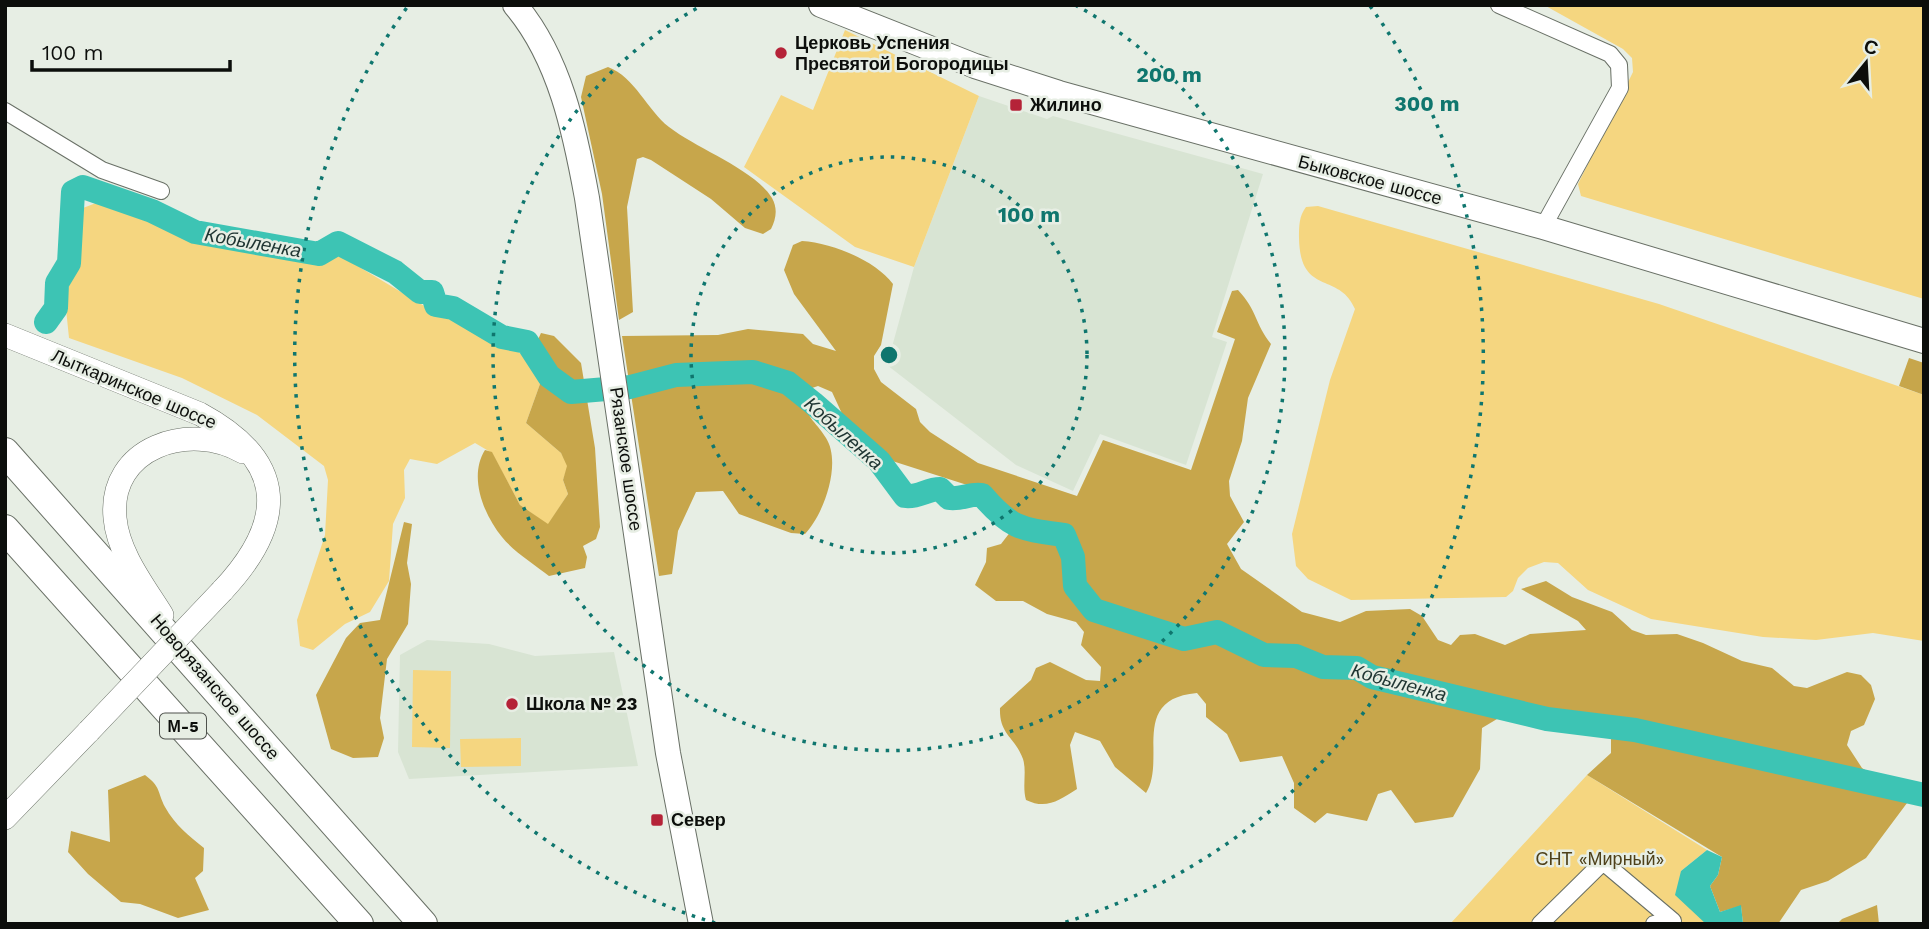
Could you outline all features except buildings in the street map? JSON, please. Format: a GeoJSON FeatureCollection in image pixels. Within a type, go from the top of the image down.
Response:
{"type":"FeatureCollection","features":[{"type":"Feature","properties":{"kind":"highway","name":"Новорязанское шоссе"},"geometry":{"type":"LineString","coordinates":[[5,452],[186,653],[423,924]]}},
{"type":"Feature","properties":{"kind":"highway","name":"М-5"},"geometry":{"type":"LineString","coordinates":[[5,528],[359,924]]}},
{"type":"Feature","properties":{"kind":"main road","name":"Быковское шоссе"},"geometry":{"type":"LineString","coordinates":[[821,5],[975,66],[1059,93],[1543,227],[1924,341]]}},
{"type":"Feature","properties":{"kind":"main road","name":"Рязанское шоссе"},"geometry":{"type":"LineString","coordinates":[[519,7],[551,66],[576,138],[619,409],[668,753],[701,924]]}},
{"type":"Feature","properties":{"kind":"main road","name":"Лыткаринское шоссе"},"geometry":{"type":"LineString","coordinates":[[5,335],[220,424],[254,459],[265,475],[269,496],[269,518],[252,556],[222,591],[5,818]]}},
{"type":"Feature","properties":{"kind":"main road","name":"Лыткаринское шоссе"},"geometry":{"type":"LineString","coordinates":[[186,653],[124,550],[114,516],[117,491],[137,459],[158,444],[170,440],[198,438],[217,441],[254,459]]}},
{"type":"Feature","properties":{"kind":"main road","name":"Лыткаринское шоссе"},"geometry":{"type":"LineString","coordinates":[[5,805],[42,778]]}},
{"type":"Feature","properties":{"kind":"street"},"geometry":{"type":"LineString","coordinates":[[1499,5],[1610,54],[1619,65],[1620,88],[1543,227]]}},
{"type":"Feature","properties":{"kind":"street"},"geometry":{"type":"LineString","coordinates":[[5,111],[102,170],[161,191]]}},
{"type":"Feature","properties":{"kind":"street"},"geometry":{"type":"LineString","coordinates":[[1540,924],[1603,862],[1673,921],[1654,924]]}},
{"type":"Feature","properties":{"kind":"shaded area"},"geometry":{"type":"Polygon","coordinates":[[[608,67],[626,78],[669,127],[739,169],[764,188],[772,198],[776,210],[771,229],[763,234],[745,228],[711,199],[651,160],[643,157],[637,159],[627,207],[633,312],[619,320],[602,194],[581,97],[586,76],[608,67]]]}},
{"type":"Feature","properties":{"kind":"shaded area"},"geometry":{"type":"Polygon","coordinates":[[[979,96],[1047,119],[1053,116],[1263,174],[1212,337],[1227,342],[1186,465],[1100,434],[1073,491],[1016,465],[887,365],[914,267],[979,96]]]}},
{"type":"Feature","properties":{"kind":"shaded area"},"geometry":{"type":"Polygon","coordinates":[[[802,241],[826,245],[852,254],[875,267],[893,284],[881,345],[874,356],[874,369],[881,382],[916,409],[920,422],[930,432],[978,463],[1077,496],[1103,440],[1191,470],[1235,339],[1217,332],[1232,291],[1238,290],[1271,344],[1248,398],[1242,441],[1229,481],[1230,496],[1244,522],[1227,544],[1241,569],[1302,612],[1340,622],[1366,611],[1410,609],[1422,616],[1438,640],[1451,645],[1460,635],[1475,634],[1505,645],[1530,634],[1586,630],[1578,621],[1521,589],[1546,581],[1572,597],[1612,612],[1632,630],[1646,635],[1677,634],[1742,661],[1772,668],[1794,686],[1807,688],[1847,672],[1861,675],[1871,685],[1875,699],[1864,725],[1851,731],[1847,745],[1862,768],[1910,799],[1866,858],[1828,881],[1801,890],[1778,924],[1743,924],[1741,906],[1720,912],[1710,886],[1718,875],[1722,857],[1587,775],[1611,753],[1611,739],[1597,717],[1517,707],[1482,728],[1480,769],[1453,817],[1415,823],[1391,790],[1378,794],[1367,821],[1327,813],[1315,823],[1294,808],[1294,783],[1282,756],[1240,762],[1227,734],[1206,717],[1206,704],[1197,693],[1176,698],[1163,706],[1154,733],[1151,779],[1146,793],[1115,767],[1100,741],[1075,732],[1070,745],[1077,789],[1047,804],[1026,800],[1023,759],[1002,724],[1000,708],[1031,680],[1036,668],[1050,662],[1086,680],[1100,681],[1101,667],[1081,645],[1084,632],[1076,622],[1047,614],[1023,601],[996,601],[975,585],[986,562],[987,548],[1001,544],[1018,522],[989,492],[883,458],[844,418],[832,392],[818,386],[806,390],[808,412],[826,438],[832,461],[829,488],[819,514],[805,534],[791,533],[739,514],[723,491],[696,492],[678,531],[672,574],[659,576],[622,336],[718,335],[748,329],[803,334],[813,344],[836,351],[794,294],[784,270],[793,245],[802,241]]]}},
{"type":"Feature","properties":{"kind":"shaded area"},"geometry":{"type":"Polygon","coordinates":[[[541,333],[554,336],[581,363],[595,448],[600,527],[596,539],[583,546],[587,557],[585,568],[549,576],[518,553],[495,528],[484,507],[478,484],[480,461],[485,450],[492,452],[520,505],[548,524],[568,494],[563,480],[567,466],[561,453],[526,423],[540,384],[529,359],[541,333]]]}},
{"type":"Feature","properties":{"kind":"shaded area"},"geometry":{"type":"Polygon","coordinates":[[[1909,358],[1924,363],[1924,395],[1899,386],[1909,358]]]}},
{"type":"Feature","properties":{"kind":"shaded area"},"geometry":{"type":"Polygon","coordinates":[[[404,522],[412,524],[407,563],[411,584],[408,624],[387,659],[380,718],[384,738],[378,757],[353,758],[331,749],[316,695],[346,638],[360,623],[380,620],[404,522]]]}},
{"type":"Feature","properties":{"kind":"shaded area","name":"Школа № 23"},"geometry":{"type":"Polygon","coordinates":[[[427,640],[489,644],[535,656],[614,652],[638,766],[409,779],[398,752],[400,655],[427,640]]]}},
{"type":"Feature","properties":{"kind":"shaded area"},"geometry":{"type":"Polygon","coordinates":[[[145,775],[156,786],[173,819],[204,848],[203,871],[195,878],[209,910],[178,918],[140,904],[121,902],[88,874],[68,852],[71,831],[110,842],[108,790],[145,775]]]}},
{"type":"Feature","properties":{"kind":"shaded area"},"geometry":{"type":"Polygon","coordinates":[[[1877,905],[1879,924],[1837,924],[1842,919],[1877,905]]]}},
{"type":"Feature","properties":{"kind":"green space"},"geometry":{"type":"Polygon","coordinates":[[[1544,5],[1924,5],[1924,299],[1581,196],[1578,184],[1633,72],[1632,58],[1623,49],[1544,5]]]}},
{"type":"Feature","properties":{"kind":"green space"},"geometry":{"type":"Polygon","coordinates":[[[845,30],[979,96],[914,267],[855,247],[744,167],[781,95],[813,110],[845,30]]]}},
{"type":"Feature","properties":{"kind":"green space"},"geometry":{"type":"Polygon","coordinates":[[[96,203],[111,204],[195,241],[320,260],[341,256],[441,316],[500,340],[529,359],[540,384],[526,423],[561,453],[568,466],[563,480],[568,494],[548,525],[520,505],[492,453],[475,443],[437,464],[410,459],[404,470],[405,498],[393,524],[389,581],[370,612],[345,624],[313,650],[300,646],[297,620],[325,535],[328,480],[324,466],[257,415],[182,378],[69,338],[65,299],[75,266],[78,220],[83,208],[96,203]]]}},
{"type":"Feature","properties":{"kind":"green space"},"geometry":{"type":"Polygon","coordinates":[[[1318,206],[1659,304],[1924,395],[1924,641],[1873,633],[1816,640],[1763,637],[1651,619],[1588,590],[1558,563],[1544,562],[1528,568],[1506,597],[1351,600],[1308,579],[1296,566],[1292,534],[1330,380],[1355,309],[1340,290],[1313,276],[1306,269],[1301,256],[1301,218],[1306,207],[1318,206]]]}},
{"type":"Feature","properties":{"kind":"green space"},"geometry":{"type":"Polygon","coordinates":[[[413,670],[451,671],[450,748],[412,747],[413,670]]]}},
{"type":"Feature","properties":{"kind":"green space"},"geometry":{"type":"Polygon","coordinates":[[[521,738],[521,766],[461,767],[460,739],[521,738]]]}},
{"type":"Feature","properties":{"kind":"green space","name":"СНТ «Мирный»"},"geometry":{"type":"Polygon","coordinates":[[[1587,775],[1707,850],[1681,871],[1706,924],[1450,924],[1587,775]]]}},
{"type":"Feature","properties":{"kind":"water"},"geometry":{"type":"Polygon","coordinates":[[[1707,850],[1722,857],[1718,875],[1710,886],[1720,912],[1741,905],[1743,924],[1706,924],[1675,895],[1681,871],[1707,850]]]}},
{"type":"Feature","properties":{"kind":"waterway","name":"Кобыленка"},"geometry":{"type":"LineString","coordinates":[[46,322],[56,308],[57,283],[69,263],[73,192],[83,187],[152,211],[195,232],[319,254],[338,243],[395,272],[420,292],[432,292],[436,305],[453,308],[502,337],[527,342],[549,376],[571,392],[630,387],[676,375],[753,372],[788,383],[879,461],[905,496],[940,489],[949,498],[982,495],[1001,515],[1018,526],[1064,535],[1073,557],[1075,586],[1094,610],[1184,639],[1217,632],[1264,655],[1296,656],[1323,667],[1357,668],[1372,677],[1547,719],[1635,730],[1924,795]]}},
{"type":"Feature","properties":{"kind":"place","name":"Церковь Успения Пресвятой Богородицы"},"geometry":{"type":"Point","coordinates":[781,53]}},
{"type":"Feature","properties":{"kind":"place","name":"Жилино"},"geometry":{"type":"Point","coordinates":[1016,105]}},
{"type":"Feature","properties":{"kind":"place","name":"Школа № 23"},"geometry":{"type":"Point","coordinates":[512,704]}},
{"type":"Feature","properties":{"kind":"place","name":"Север"},"geometry":{"type":"Point","coordinates":[657,820]}}]}
